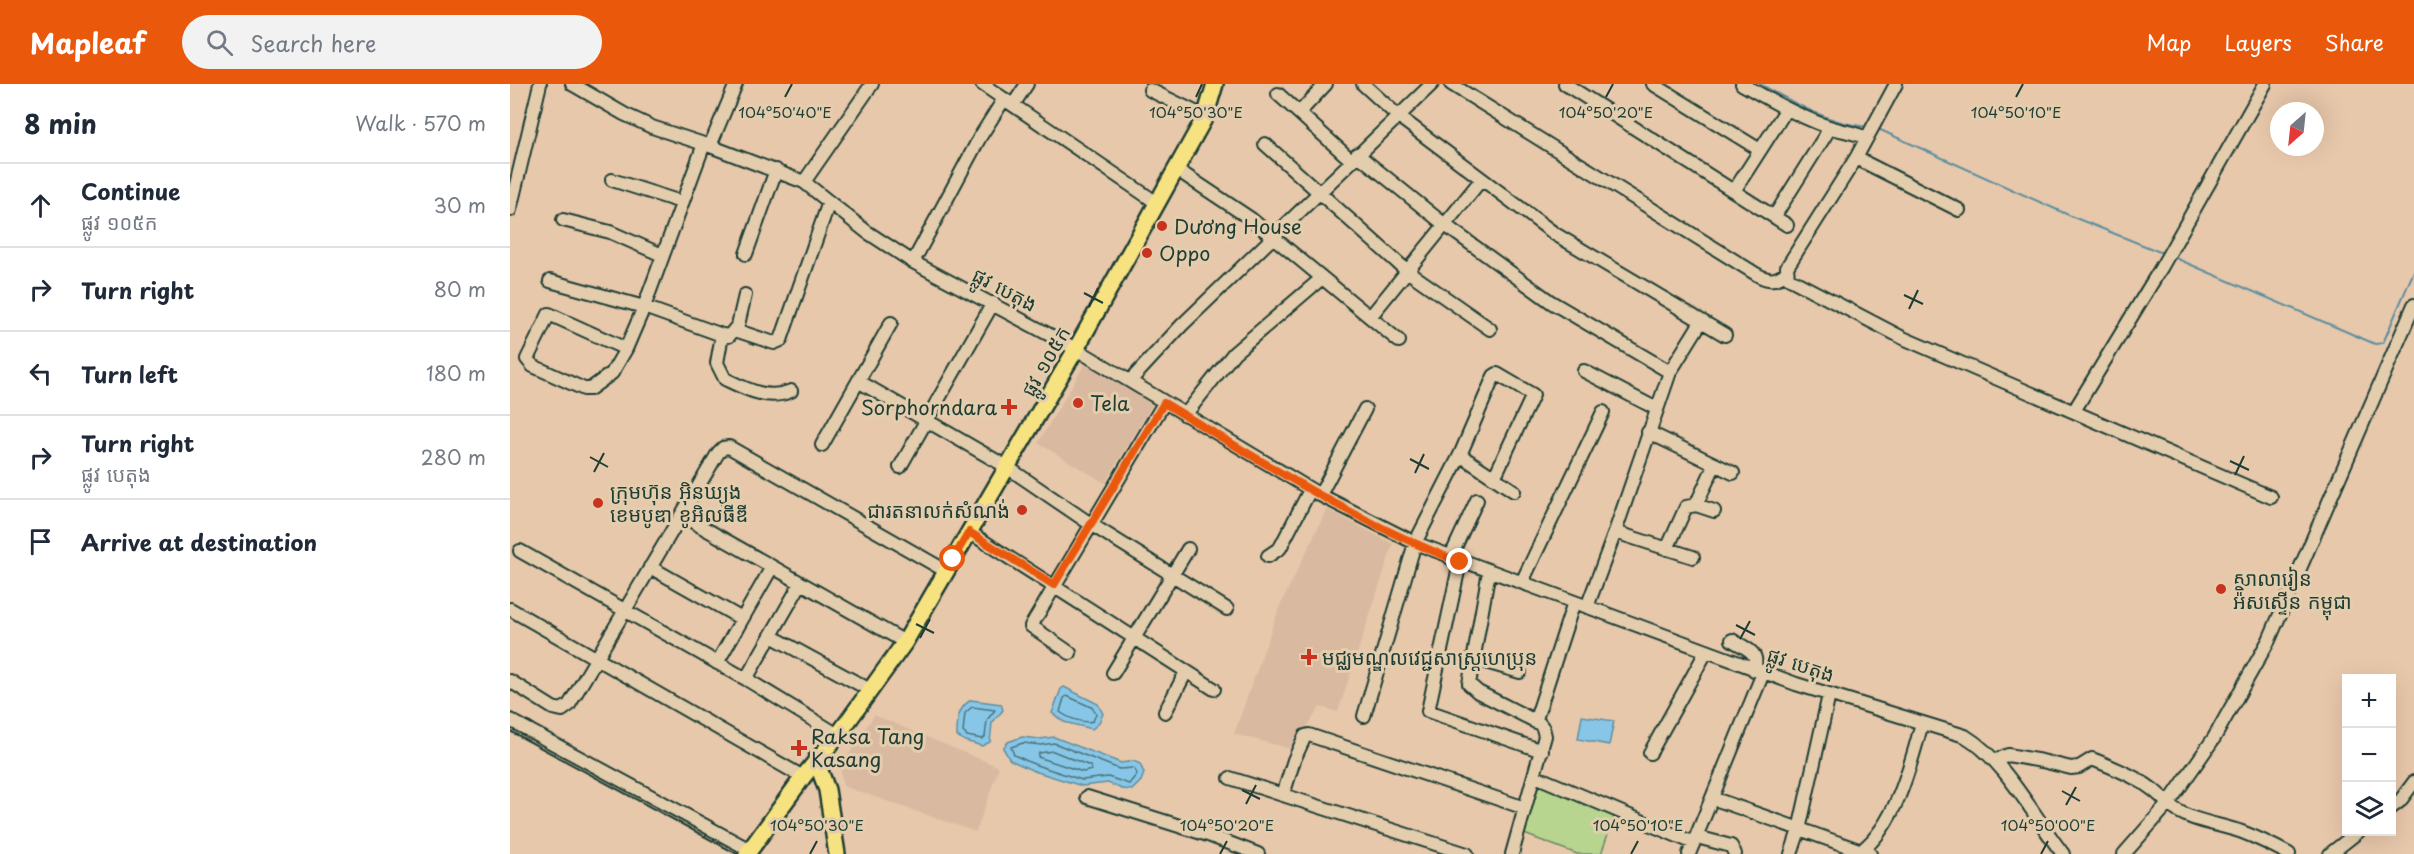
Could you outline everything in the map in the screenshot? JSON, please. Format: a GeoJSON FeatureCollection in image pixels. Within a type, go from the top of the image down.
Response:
{"type":"FeatureCollection","features":[{"type":"Feature","properties":{"kind":"main road","name":"ផ្លូវ ១០៥ក"},"geometry":{"type":"LineString","coordinates":[[751,853],[803,777],[838,735],[905,642],[1076,349],[1205,117],[1215,84]]}},
{"type":"Feature","properties":{"kind":"main road"},"geometry":{"type":"LineString","coordinates":[[816,760],[827,790],[837,854]]}},
{"type":"Feature","properties":{"kind":"street"},"geometry":{"type":"LineString","coordinates":[[510,210],[540,84]]}},
{"type":"Feature","properties":{"kind":"street","name":"ផ្លូវ បេតុង"},"geometry":{"type":"LineString","coordinates":[[572,84],[624,114],[652,126],[804,182],[867,232],[913,262],[1076,349],[1315,493],[1414,543],[1759,671],[1829,695],[1965,736],[1977,744],[1995,762],[2062,854]]}},
{"type":"Feature","properties":{"kind":"street"},"geometry":{"type":"LineString","coordinates":[[626,349],[549,314],[527,359],[533,366],[584,389],[590,389],[612,373],[626,349],[644,307],[681,202],[736,84]]}},
{"type":"Feature","properties":{"kind":"street"},"geometry":{"type":"LineString","coordinates":[[804,182],[872,84]]}},
{"type":"Feature","properties":{"kind":"street"},"geometry":{"type":"LineString","coordinates":[[982,84],[1157,203]]}},
{"type":"Feature","properties":{"kind":"street"},"geometry":{"type":"LineString","coordinates":[[913,262],[975,147],[1008,102],[1027,84]]}},
{"type":"Feature","properties":{"kind":"street"},"geometry":{"type":"LineString","coordinates":[[1299,113],[1326,84]]}},
{"type":"Feature","properties":{"kind":"street"},"geometry":{"type":"LineString","coordinates":[[1363,84],[1398,116],[1555,234],[1701,322],[1725,334]]}},
{"type":"Feature","properties":{"kind":"street"},"geometry":{"type":"LineString","coordinates":[[1130,381],[1182,325],[1431,84]]}},
{"type":"Feature","properties":{"kind":"street"},"geometry":{"type":"LineString","coordinates":[[1451,84],[1756,274],[1772,280],[1780,278],[1786,272],[1813,224],[1856,158],[1896,84]]}},
{"type":"Feature","properties":{"kind":"street"},"geometry":{"type":"LineString","coordinates":[[1565,84],[1787,225]]}},
{"type":"Feature","properties":{"kind":"street"},"geometry":{"type":"LineString","coordinates":[[1653,84],[1760,150]]}},
{"type":"Feature","properties":{"kind":"street"},"geometry":{"type":"LineString","coordinates":[[1742,84],[1786,110],[1830,128],[1868,137]]}},
{"type":"Feature","properties":{"kind":"street"},"geometry":{"type":"LineString","coordinates":[[2074,411],[2161,268],[2265,84]]}},
{"type":"Feature","properties":{"kind":"street"},"geometry":{"type":"LineString","coordinates":[[1150,90],[1205,117]]}},
{"type":"Feature","properties":{"kind":"street"},"geometry":{"type":"LineString","coordinates":[[1278,94],[1354,157],[1551,302],[1670,372]]}},
{"type":"Feature","properties":{"kind":"street"},"geometry":{"type":"LineString","coordinates":[[1734,191],[1786,110]]}},
{"type":"Feature","properties":{"kind":"street"},"geometry":{"type":"LineString","coordinates":[[1774,217],[1830,128]]}},
{"type":"Feature","properties":{"kind":"street"},"geometry":{"type":"LineString","coordinates":[[1265,144],[1407,271],[1490,330]]}},
{"type":"Feature","properties":{"kind":"street"},"geometry":{"type":"LineString","coordinates":[[1856,158],[1959,210]]}},
{"type":"Feature","properties":{"kind":"street"},"geometry":{"type":"LineString","coordinates":[[1176,169],[1251,219],[1399,341]]}},
{"type":"Feature","properties":{"kind":"street"},"geometry":{"type":"LineString","coordinates":[[746,254],[776,170]]}},
{"type":"Feature","properties":{"kind":"street"},"geometry":{"type":"LineString","coordinates":[[612,180],[681,202]]}},
{"type":"Feature","properties":{"kind":"street"},"geometry":{"type":"LineString","coordinates":[[1370,317],[1481,180]]}},
{"type":"Feature","properties":{"kind":"street"},"geometry":{"type":"LineString","coordinates":[[735,330],[774,342],[781,340],[830,202]]}},
{"type":"Feature","properties":{"kind":"street"},"geometry":{"type":"LineString","coordinates":[[563,220],[610,232],[662,255]]}},
{"type":"Feature","properties":{"kind":"street"},"geometry":{"type":"LineString","coordinates":[[1786,272],[1788,278],[1902,338],[2271,496]]}},
{"type":"Feature","properties":{"kind":"street"},"geometry":{"type":"LineString","coordinates":[[1185,415],[1234,353],[1322,278]]}},
{"type":"Feature","properties":{"kind":"street"},"geometry":{"type":"LineString","coordinates":[[550,281],[644,307],[729,336],[735,330],[745,295]]}},
{"type":"Feature","properties":{"kind":"street"},"geometry":{"type":"LineString","coordinates":[[900,467],[993,303]]}},
{"type":"Feature","properties":{"kind":"street"},"geometry":{"type":"LineString","coordinates":[[2124,854],[2168,804],[2214,738],[2269,640],[2414,305]]}},
{"type":"Feature","properties":{"kind":"street"},"geometry":{"type":"LineString","coordinates":[[1587,607],[1670,372],[1701,322]]}},
{"type":"Feature","properties":{"kind":"street"},"geometry":{"type":"LineString","coordinates":[[822,445],[891,323]]}},
{"type":"Feature","properties":{"kind":"street"},"geometry":{"type":"LineString","coordinates":[[722,335],[717,363],[724,379],[769,397],[791,391]]}},
{"type":"Feature","properties":{"kind":"street"},"geometry":{"type":"LineString","coordinates":[[1584,371],[1657,409]]}},
{"type":"Feature","properties":{"kind":"street"},"geometry":{"type":"LineString","coordinates":[[1364,716],[1414,543],[1460,455],[1495,374],[1533,395],[1494,478]]}},
{"type":"Feature","properties":{"kind":"street"},"geometry":{"type":"LineString","coordinates":[[858,381],[1007,467],[1092,525],[1227,609]]}},
{"type":"Feature","properties":{"kind":"street"},"geometry":{"type":"LineString","coordinates":[[1070,653],[1031,627],[1164,403]]}},
{"type":"Feature","properties":{"kind":"street"},"geometry":{"type":"LineString","coordinates":[[1268,556],[1280,548],[1365,409]]}},
{"type":"Feature","properties":{"kind":"street"},"geometry":{"type":"LineString","coordinates":[[1522,582],[1604,412]]}},
{"type":"Feature","properties":{"kind":"street"},"geometry":{"type":"LineString","coordinates":[[1648,432],[1733,473]]}},
{"type":"Feature","properties":{"kind":"street"},"geometry":{"type":"LineString","coordinates":[[510,681],[553,708],[562,710],[569,705],[623,610],[723,447],[729,447],[946,571]]}},
{"type":"Feature","properties":{"kind":"street"},"geometry":{"type":"LineString","coordinates":[[1460,455],[1514,491]]}},
{"type":"Feature","properties":{"kind":"street"},"geometry":{"type":"LineString","coordinates":[[1696,505],[1715,464]]}},
{"type":"Feature","properties":{"kind":"street"},"geometry":{"type":"LineString","coordinates":[[1477,500],[1455,560],[1428,711],[1542,751]]}},
{"type":"Feature","properties":{"kind":"street"},"geometry":{"type":"LineString","coordinates":[[1667,549],[1684,510],[1690,505],[1714,512]]}},
{"type":"Feature","properties":{"kind":"street"},"geometry":{"type":"LineString","coordinates":[[681,515],[905,642]]}},
{"type":"Feature","properties":{"kind":"street"},"geometry":{"type":"LineString","coordinates":[[969,532],[1214,688]]}},
{"type":"Feature","properties":{"kind":"street"},"geometry":{"type":"LineString","coordinates":[[1615,532],[1693,557]]}},
{"type":"Feature","properties":{"kind":"street"},"geometry":{"type":"LineString","coordinates":[[1113,673],[1188,549]]}},
{"type":"Feature","properties":{"kind":"street"},"geometry":{"type":"LineString","coordinates":[[520,551],[746,679],[838,735]]}},
{"type":"Feature","properties":{"kind":"street"},"geometry":{"type":"LineString","coordinates":[[650,567],[742,619]]}},
{"type":"Feature","properties":{"kind":"street"},"geometry":{"type":"LineString","coordinates":[[717,663],[772,567]]}},
{"type":"Feature","properties":{"kind":"street"},"geometry":{"type":"LineString","coordinates":[[1489,571],[1472,658],[1470,687],[1535,722],[1543,728],[1545,736],[1512,854]]}},
{"type":"Feature","properties":{"kind":"street"},"geometry":{"type":"LineString","coordinates":[[746,679],[801,584]]}},
{"type":"Feature","properties":{"kind":"street"},"geometry":{"type":"LineString","coordinates":[[1535,722],[1574,602]]}},
{"type":"Feature","properties":{"kind":"street"},"geometry":{"type":"LineString","coordinates":[[510,609],[803,777]]}},
{"type":"Feature","properties":{"kind":"street"},"geometry":{"type":"LineString","coordinates":[[771,636],[870,690]]}},
{"type":"Feature","properties":{"kind":"street"},"geometry":{"type":"LineString","coordinates":[[1693,845],[1759,671],[1756,655],[1732,640]]}},
{"type":"Feature","properties":{"kind":"street"},"geometry":{"type":"LineString","coordinates":[[1650,753],[1706,652]]}},
{"type":"Feature","properties":{"kind":"street"},"geometry":{"type":"LineString","coordinates":[[1472,658],[1520,672]]}},
{"type":"Feature","properties":{"kind":"street"},"geometry":{"type":"LineString","coordinates":[[1166,712],[1186,672]]}},
{"type":"Feature","properties":{"kind":"street"},"geometry":{"type":"LineString","coordinates":[[1791,854],[1799,830],[1829,695]]}},
{"type":"Feature","properties":{"kind":"street"},"geometry":{"type":"LineString","coordinates":[[510,720],[751,853]]}},
{"type":"Feature","properties":{"kind":"street"},"geometry":{"type":"LineString","coordinates":[[1712,798],[1799,830],[1833,848],[1866,853],[1894,805],[1914,753],[1922,723]]}},
{"type":"Feature","properties":{"kind":"street"},"geometry":{"type":"LineString","coordinates":[[1283,795],[1294,760],[1305,736],[1309,735],[1525,808]]}},
{"type":"Feature","properties":{"kind":"street"},"geometry":{"type":"LineString","coordinates":[[1995,762],[2008,755],[2071,768],[2079,767],[2092,759],[2137,779],[2176,811],[2191,818],[2241,832],[2289,854]]}},
{"type":"Feature","properties":{"kind":"street"},"geometry":{"type":"LineString","coordinates":[[1535,776],[1693,845],[1731,846],[1735,854]]}},
{"type":"Feature","properties":{"kind":"street"},"geometry":{"type":"LineString","coordinates":[[1230,778],[1467,854]]}},
{"type":"Feature","properties":{"kind":"street"},"geometry":{"type":"LineString","coordinates":[[2396,804],[2414,782]]}},
{"type":"Feature","properties":{"kind":"street"},"geometry":{"type":"LineString","coordinates":[[1087,797],[1208,835],[1258,854]]}},
{"type":"Feature","properties":{"kind":"street"},"geometry":{"type":"LineString","coordinates":[[2330,854],[2352,836]]}},
{"type":"Feature","properties":{"kind":"street"},"geometry":{"type":"LineString","coordinates":[[2046,854],[2052,841]]}},
{"type":"Feature","properties":{"kind":"shaded area"},"geometry":{"type":"Polygon","coordinates":[[[1086,362],[1154,402],[1105,483],[1038,443],[1086,362]]]}},
{"type":"Feature","properties":{"kind":"shaded area","name":"មជ្ឈមណ្ឌលវេជ្ជសាស្ត្រហេប្រុន"},"geometry":{"type":"Polygon","coordinates":[[[1327,509],[1393,544],[1338,712],[1320,707],[1292,749],[1234,734],[1279,608],[1327,509]]]}},
{"type":"Feature","properties":{"kind":"shaded area"},"geometry":{"type":"Polygon","coordinates":[[[874,715],[999,767],[976,832],[843,786],[840,768],[874,715]]]}},
{"type":"Feature","properties":{"kind":"green space"},"geometry":{"type":"Polygon","coordinates":[[[1537,784],[1615,814],[1601,854],[1577,854],[1519,832],[1537,784]]]}},
{"type":"Feature","properties":{"kind":"water"},"geometry":{"type":"Polygon","coordinates":[[[1064,687],[1098,704],[1103,714],[1098,724],[1092,729],[1064,722],[1052,713],[1061,689],[1064,687]]]}},
{"type":"Feature","properties":{"kind":"water"},"geometry":{"type":"Polygon","coordinates":[[[971,700],[1001,704],[1003,710],[992,723],[990,742],[982,746],[957,736],[960,711],[971,700]]]}},
{"type":"Feature","properties":{"kind":"water"},"geometry":{"type":"Polygon","coordinates":[[[1582,716],[1614,721],[1609,745],[1578,739],[1582,716]]]}},
{"type":"Feature","properties":{"kind":"water"},"geometry":{"type":"Polygon","coordinates":[[[1022,737],[1040,739],[1054,737],[1121,763],[1134,761],[1140,764],[1144,773],[1141,781],[1132,790],[1122,789],[1108,783],[1082,786],[1034,771],[1010,760],[1003,748],[1008,742],[1022,737]]]}},
{"type":"Feature","properties":{"kind":"waterway"},"geometry":{"type":"LineString","coordinates":[[1760,84],[1826,117],[1868,127]]}},
{"type":"Feature","properties":{"kind":"waterway"},"geometry":{"type":"LineString","coordinates":[[1876,128],[2073,217],[2165,254]]}},
{"type":"Feature","properties":{"kind":"waterway"},"geometry":{"type":"LineString","coordinates":[[2173,257],[2375,344],[2383,343],[2414,271]]}},
{"type":"Feature","properties":{"kind":"railway"},"geometry":{"type":"LineString","coordinates":[[510,731],[737,854]]}},
{"type":"Feature","properties":{"kind":"place","name":"Dương House"},"geometry":{"type":"Point","coordinates":[1162,226]}},
{"type":"Feature","properties":{"kind":"place","name":"Oppo"},"geometry":{"type":"Point","coordinates":[1147,253]}},
{"type":"Feature","properties":{"kind":"place","name":"Tela"},"geometry":{"type":"Point","coordinates":[1078,403]}},
{"type":"Feature","properties":{"kind":"place","name":"Sorphorndara"},"geometry":{"type":"Point","coordinates":[1009,407]}},
{"type":"Feature","properties":{"kind":"place","name":"ក្រុមហ៊ុន អ៊ិនឃ្យុង ខេមបូឌា ខូអិលធីឌី"},"geometry":{"type":"Point","coordinates":[598,503]}},
{"type":"Feature","properties":{"kind":"place","name":"ជារតនាលក់សំណង់"},"geometry":{"type":"Point","coordinates":[1022,510]}},
{"type":"Feature","properties":{"kind":"place","name":"សាលារៀន អ៉ិសស្ទើន កម្ពុជា"},"geometry":{"type":"Point","coordinates":[2221,589]}},
{"type":"Feature","properties":{"kind":"place","name":"មជ្ឈមណ្ឌលវេជ្ជសាស្ត្រហេប្រុន"},"geometry":{"type":"Point","coordinates":[1309,657]}},
{"type":"Feature","properties":{"kind":"place","name":"Raksa Tang Kasang"},"geometry":{"type":"Point","coordinates":[799,748]}},
{"type":"Feature","properties":{"kind":"route"},"geometry":{"type":"LineString","coordinates":[[953,559],[969,532],[1054,585],[1164,403],[1338,506],[1424,548],[1460,562]]}}]}
